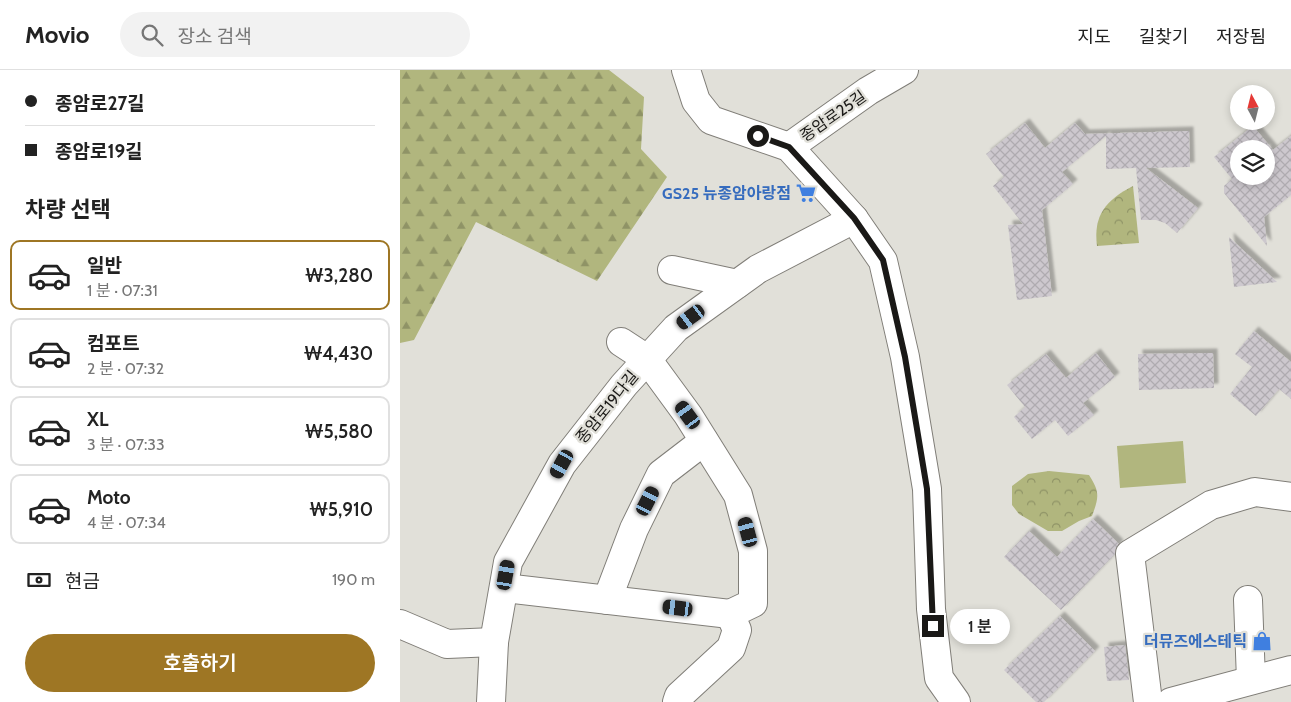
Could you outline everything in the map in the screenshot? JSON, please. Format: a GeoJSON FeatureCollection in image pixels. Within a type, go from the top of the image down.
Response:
{"type":"FeatureCollection","features":[{"type":"Feature","properties":{"kind":"street"},"geometry":{"type":"LineString","coordinates":[[686,70],[696,101],[711,120],[789,147],[854,218],[883,260],[905,357],[927,489],[932,609],[939,678],[945,698]]}},
{"type":"Feature","properties":{"kind":"street","name":"종암로25길"},"geometry":{"type":"LineString","coordinates":[[789,147],[868,91],[904,70]]}},
{"type":"Feature","properties":{"kind":"street","name":"종암로19다길"},"geometry":{"type":"LineString","coordinates":[[491,702],[494,642],[508,562],[562,464],[624,385],[676,328],[758,269],[854,218]]}},
{"type":"Feature","properties":{"kind":"street"},"geometry":{"type":"LineString","coordinates":[[672,270],[737,284]]}},
{"type":"Feature","properties":{"kind":"street"},"geometry":{"type":"LineString","coordinates":[[504,588],[730,614],[753,603],[753,551],[738,495],[688,415],[647,359],[620,342]]}},
{"type":"Feature","properties":{"kind":"street"},"geometry":{"type":"LineString","coordinates":[[607,600],[634,529],[661,474],[704,441]]}},
{"type":"Feature","properties":{"kind":"street"},"geometry":{"type":"LineString","coordinates":[[1148,702],[1130,554],[1211,505],[1255,492],[1291,496]]}},
{"type":"Feature","properties":{"kind":"street"},"geometry":{"type":"LineString","coordinates":[[1248,600],[1250,680]]}},
{"type":"Feature","properties":{"kind":"street"},"geometry":{"type":"LineString","coordinates":[[677,702],[679,696],[730,648],[737,630],[730,614]]}},
{"type":"Feature","properties":{"kind":"street"},"geometry":{"type":"LineString","coordinates":[[400,624],[447,644],[494,642]]}},
{"type":"Feature","properties":{"kind":"street"},"geometry":{"type":"LineString","coordinates":[[1171,702],[1291,670]]}},
{"type":"Feature","properties":{"kind":"green space"},"geometry":{"type":"Polygon","coordinates":[[[400,70],[609,70],[644,97],[641,149],[667,177],[597,281],[476,222],[414,340],[400,343],[400,70]]]}},
{"type":"Feature","properties":{"kind":"green space"},"geometry":{"type":"Polygon","coordinates":[[[1133,186],[1139,243],[1097,246],[1097,226],[1103,210],[1115,197],[1133,186]]]}},
{"type":"Feature","properties":{"kind":"green space"},"geometry":{"type":"Polygon","coordinates":[[[1183,441],[1186,483],[1120,488],[1117,446],[1183,441]]]}},
{"type":"Feature","properties":{"kind":"green space"},"geometry":{"type":"Polygon","coordinates":[[[1049,471],[1089,475],[1097,490],[1096,504],[1092,516],[1062,531],[1048,531],[1019,514],[1012,505],[1012,486],[1028,474],[1049,471]]]}},
{"type":"Feature","properties":{"kind":"building"},"geometry":{"type":"Polygon","coordinates":[[[1025,123],[1045,148],[1075,123],[1085,134],[1189,131],[1190,167],[1146,168],[1198,208],[1177,233],[1165,223],[1156,220],[1141,220],[1136,168],[1106,169],[1106,136],[1062,172],[1073,184],[1042,210],[1052,296],[1017,300],[1008,225],[1023,224],[993,186],[1004,177],[986,154],[1025,123]]]}},
{"type":"Feature","properties":{"kind":"building"},"geometry":{"type":"Polygon","coordinates":[[[1248,130],[1256,130],[1265,140],[1235,140],[1248,130]]]}},
{"type":"Feature","properties":{"kind":"building"},"geometry":{"type":"Polygon","coordinates":[[[1291,136],[1291,195],[1264,217],[1267,246],[1224,193],[1224,186],[1230,181],[1230,185],[1275,185],[1275,148],[1291,136]]]}},
{"type":"Feature","properties":{"kind":"building"},"geometry":{"type":"Polygon","coordinates":[[[1230,144],[1230,177],[1214,157],[1230,144]]]}},
{"type":"Feature","properties":{"kind":"building"},"geometry":{"type":"Polygon","coordinates":[[[1229,237],[1277,282],[1234,287],[1229,237]]]}},
{"type":"Feature","properties":{"kind":"building"},"geometry":{"type":"Polygon","coordinates":[[[1254,331],[1291,362],[1291,399],[1279,389],[1256,416],[1230,394],[1252,367],[1235,354],[1254,331]]]}},
{"type":"Feature","properties":{"kind":"building"},"geometry":{"type":"Polygon","coordinates":[[[1096,353],[1115,377],[1083,403],[1094,415],[1068,436],[1055,420],[1032,439],[1014,417],[1025,407],[1007,385],[1046,354],[1066,378],[1096,353]]]}},
{"type":"Feature","properties":{"kind":"building"},"geometry":{"type":"Polygon","coordinates":[[[1213,353],[1214,388],[1139,390],[1138,354],[1213,353]]]}},
{"type":"Feature","properties":{"kind":"building"},"geometry":{"type":"Polygon","coordinates":[[[1093,519],[1119,544],[1115,554],[1061,610],[1004,557],[1029,531],[1057,557],[1093,519]]]}},
{"type":"Feature","properties":{"kind":"building"},"geometry":{"type":"Polygon","coordinates":[[[1060,616],[1095,651],[1044,702],[1036,702],[1004,670],[1060,616]]]}},
{"type":"Feature","properties":{"kind":"building"},"geometry":{"type":"Polygon","coordinates":[[[1125,645],[1129,680],[1107,681],[1104,647],[1125,645]]]}},
{"type":"Feature","properties":{"kind":"place","name":"GS25 뉴종암아랑점"},"geometry":{"type":"Point","coordinates":[806,193]}},
{"type":"Feature","properties":{"kind":"place","name":"더뮤즈에스테틱"},"geometry":{"type":"Point","coordinates":[1262,641]}},
{"type":"Feature","properties":{"kind":"route"},"geometry":{"type":"LineString","coordinates":[[758,136],[789,147],[854,218],[883,260],[905,357],[927,489],[933,626]]}}]}
